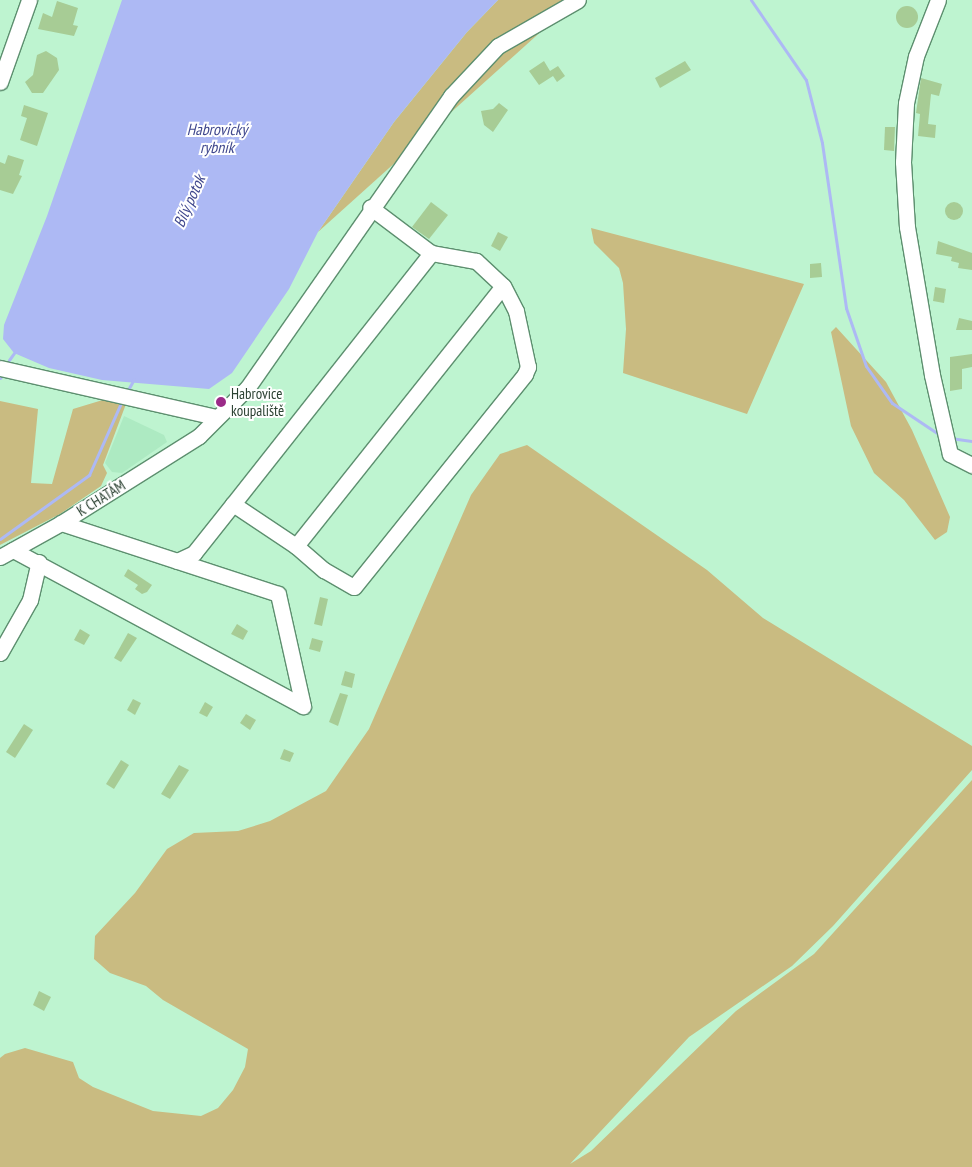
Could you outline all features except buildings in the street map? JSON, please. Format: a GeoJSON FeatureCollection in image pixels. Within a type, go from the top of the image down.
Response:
{"type":"FeatureCollection","features":[{"type":"Feature","properties":{"kind":"street"},"geometry":{"type":"LineString","coordinates":[[0,82],[29,0]]}},
{"type":"Feature","properties":{"kind":"street","name":"K CHATÁM"},"geometry":{"type":"LineString","coordinates":[[6,553],[61,523],[199,436],[248,387],[370,207],[451,96],[498,46],[578,0]]}},
{"type":"Feature","properties":{"kind":"street"},"geometry":{"type":"LineString","coordinates":[[938,0],[916,56],[906,103],[903,162],[907,227],[932,375],[950,454],[972,465]]}},
{"type":"Feature","properties":{"kind":"street"},"geometry":{"type":"LineString","coordinates":[[233,504],[296,546],[324,570],[354,587],[526,374],[528,367],[516,310],[503,286],[476,262],[431,253],[370,207]]}},
{"type":"Feature","properties":{"kind":"street"},"geometry":{"type":"LineString","coordinates":[[177,561],[194,553],[431,253]]}},
{"type":"Feature","properties":{"kind":"street"},"geometry":{"type":"LineString","coordinates":[[296,546],[503,286]]}},
{"type":"Feature","properties":{"kind":"street"},"geometry":{"type":"LineString","coordinates":[[0,368],[216,417]]}},
{"type":"Feature","properties":{"kind":"street"},"geometry":{"type":"LineString","coordinates":[[6,553],[39,562],[304,706],[278,594],[61,523]]}},
{"type":"Feature","properties":{"kind":"street"},"geometry":{"type":"LineString","coordinates":[[0,653],[30,600],[39,562]]}},
{"type":"Feature","properties":{"kind":"shaded area"},"geometry":{"type":"Polygon","coordinates":[[[498,0],[576,0],[318,232],[394,122],[467,32],[498,0]]]}},
{"type":"Feature","properties":{"kind":"shaded area"},"geometry":{"type":"Polygon","coordinates":[[[591,228],[804,284],[747,414],[623,373],[626,329],[623,283],[619,268],[594,243],[591,228]]]}},
{"type":"Feature","properties":{"kind":"shaded area"},"geometry":{"type":"Polygon","coordinates":[[[836,327],[886,382],[912,430],[950,517],[947,532],[935,540],[904,500],[874,473],[851,426],[831,332],[836,327]]]}},
{"type":"Feature","properties":{"kind":"shaded area"},"geometry":{"type":"Polygon","coordinates":[[[106,399],[126,404],[103,465],[107,473],[101,486],[60,514],[0,545],[0,401],[38,409],[31,483],[52,484],[73,409],[106,399]]]}},
{"type":"Feature","properties":{"kind":"shaded area"},"geometry":{"type":"Polygon","coordinates":[[[124,416],[164,435],[167,442],[122,473],[112,472],[105,463],[124,416]]]}},
{"type":"Feature","properties":{"kind":"shaded area"},"geometry":{"type":"Polygon","coordinates":[[[527,445],[707,570],[763,618],[972,746],[972,770],[833,926],[792,966],[689,1037],[570,1164],[591,1151],[736,1011],[814,954],[972,780],[972,1167],[0,1167],[0,1058],[5,1054],[25,1048],[73,1062],[79,1078],[93,1087],[153,1111],[201,1116],[218,1108],[233,1090],[245,1067],[248,1049],[163,1000],[146,986],[110,973],[94,959],[95,936],[135,893],[167,849],[194,833],[238,831],[270,821],[326,791],[369,729],[471,495],[500,454],[527,445]]]}},
{"type":"Feature","properties":{"kind":"water","name":"Habrovický rybník"},"geometry":{"type":"Polygon","coordinates":[[[122,0],[498,0],[467,32],[394,122],[318,232],[289,289],[232,373],[209,389],[102,380],[49,368],[14,353],[3,339],[4,325],[47,216],[122,0]]]}},
{"type":"Feature","properties":{"kind":"waterway"},"geometry":{"type":"LineString","coordinates":[[751,0],[806,80],[822,143],[846,308],[866,366],[892,403],[940,435]]}},
{"type":"Feature","properties":{"kind":"waterway"},"geometry":{"type":"LineString","coordinates":[[9,360],[14,353]]}},
{"type":"Feature","properties":{"kind":"waterway","name":"Bílý potok"},"geometry":{"type":"LineString","coordinates":[[129,388],[134,379]]}},
{"type":"Feature","properties":{"kind":"waterway","name":"Bílý potok"},"geometry":{"type":"LineString","coordinates":[[0,539],[89,475],[120,405]]}},
{"type":"Feature","properties":{"kind":"waterway"},"geometry":{"type":"LineString","coordinates":[[950,438],[972,441]]}},
{"type":"Feature","properties":{"kind":"place","name":"Habrovice koupaliště"},"geometry":{"type":"Point","coordinates":[221,402]}}]}
